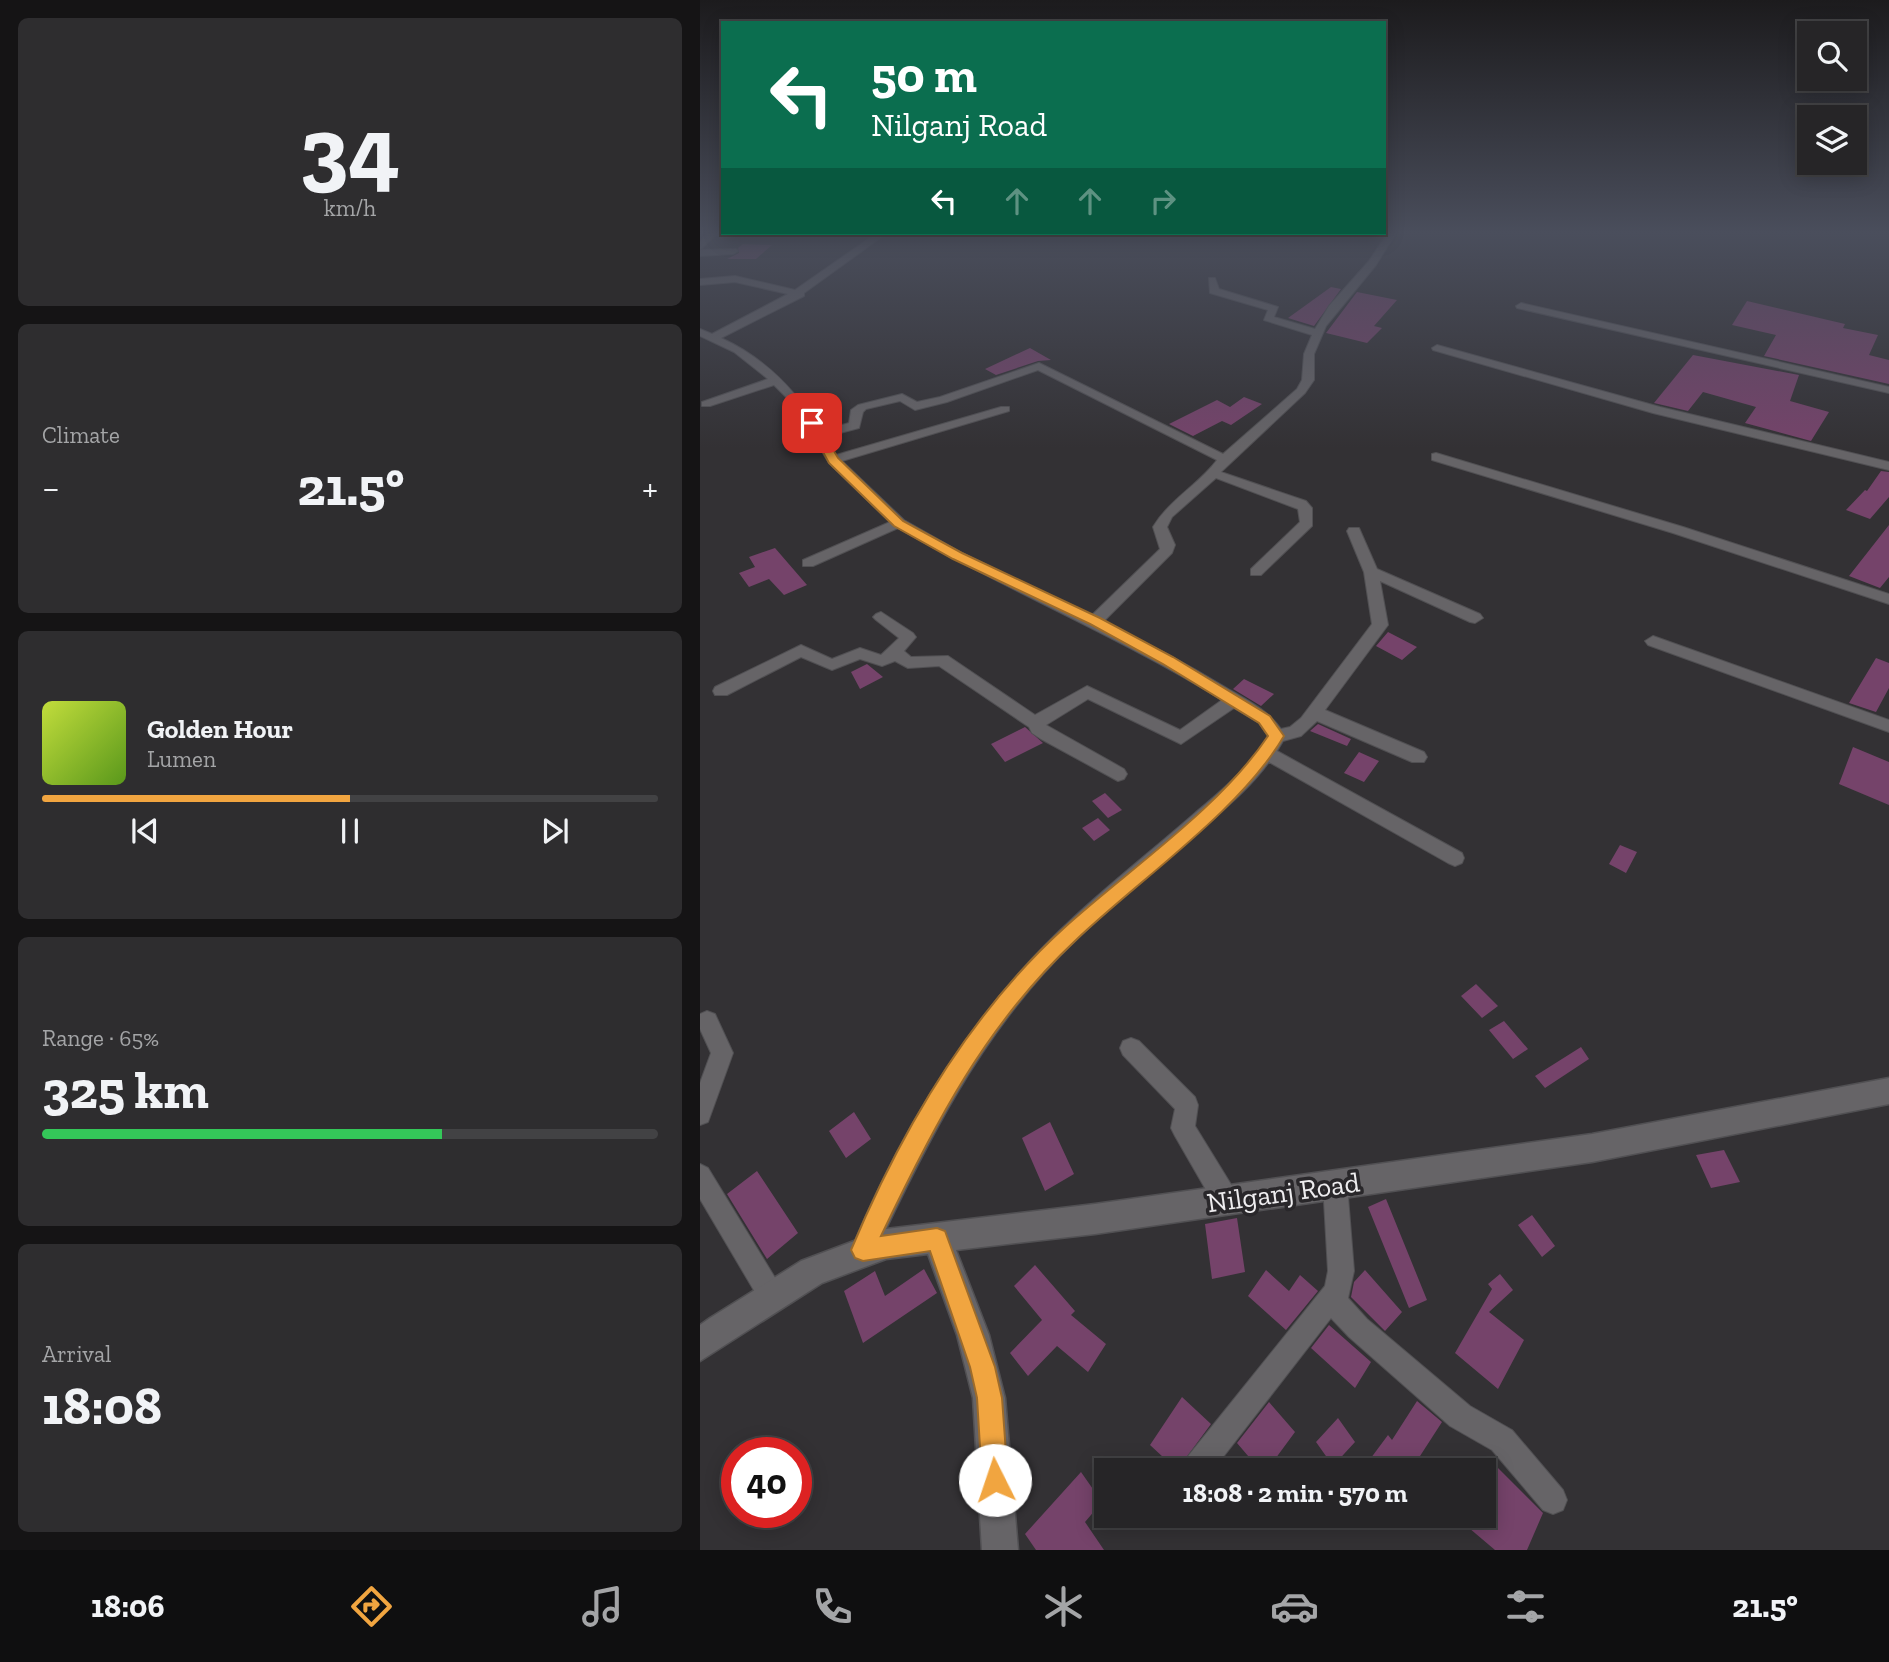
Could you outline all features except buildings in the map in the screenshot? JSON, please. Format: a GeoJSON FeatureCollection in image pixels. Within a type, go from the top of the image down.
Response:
{"type":"FeatureCollection","features":[{"type":"Feature","properties":{"kind":"street"},"geometry":{"type":"LineString","coordinates":[[704,334],[751,322],[784,303]]}},
{"type":"Feature","properties":{"kind":"street"},"geometry":{"type":"LineString","coordinates":[[1256,303],[1274,309],[1268,318],[1318,333]]}},
{"type":"Feature","properties":{"kind":"street"},"geometry":{"type":"LineString","coordinates":[[1095,621],[1167,550],[1168,545],[1160,527],[1162,522],[1224,459],[1301,391],[1308,380],[1309,354],[1336,303]]}},
{"type":"Feature","properties":{"kind":"street"},"geometry":{"type":"LineString","coordinates":[[1521,306],[1889,390]]}},
{"type":"Feature","properties":{"kind":"street"},"geometry":{"type":"LineString","coordinates":[[704,334],[760,365],[798,402],[833,460],[899,523],[957,556],[1095,621],[1235,699],[1265,719],[1277,736]]}},
{"type":"Feature","properties":{"kind":"street"},"geometry":{"type":"LineString","coordinates":[[1437,348],[1647,408],[1889,466]]}},
{"type":"Feature","properties":{"kind":"street"},"geometry":{"type":"LineString","coordinates":[[819,435],[855,425],[857,410],[862,407],[900,397],[915,406],[937,402],[1036,366],[1224,459]]}},
{"type":"Feature","properties":{"kind":"street"},"geometry":{"type":"LineString","coordinates":[[706,404],[774,381]]}},
{"type":"Feature","properties":{"kind":"street"},"geometry":{"type":"LineString","coordinates":[[833,460],[1005,409]]}},
{"type":"Feature","properties":{"kind":"street"},"geometry":{"type":"LineString","coordinates":[[1436,457],[1678,530],[1889,600]]}},
{"type":"Feature","properties":{"kind":"street"},"geometry":{"type":"LineString","coordinates":[[1213,472],[1301,504],[1305,508],[1307,523],[1255,572]]}},
{"type":"Feature","properties":{"kind":"street"},"geometry":{"type":"LineString","coordinates":[[808,563],[899,523]]}},
{"type":"Feature","properties":{"kind":"street"},"geometry":{"type":"LineString","coordinates":[[863,1250],[917,1136],[946,1084],[991,1018],[1060,943],[1222,800],[1267,753],[1277,736],[1295,732],[1315,713],[1380,625],[1371,572],[1354,531]]}},
{"type":"Feature","properties":{"kind":"street"},"geometry":{"type":"LineString","coordinates":[[1371,572],[1475,618]]}},
{"type":"Feature","properties":{"kind":"street"},"geometry":{"type":"LineString","coordinates":[[721,691],[801,650],[832,665],[860,653],[882,661],[895,654],[908,637],[881,617]]}},
{"type":"Feature","properties":{"kind":"street"},"geometry":{"type":"LineString","coordinates":[[1653,641],[1889,726]]}},
{"type":"Feature","properties":{"kind":"street"},"geometry":{"type":"LineString","coordinates":[[895,654],[911,664],[942,660],[1032,722],[1037,722],[1087,692],[1181,738],[1235,699]]}},
{"type":"Feature","properties":{"kind":"street"},"geometry":{"type":"LineString","coordinates":[[1315,713],[1418,757]]}},
{"type":"Feature","properties":{"kind":"street"},"geometry":{"type":"LineString","coordinates":[[1037,722],[1038,729],[1047,735],[1118,775]]}},
{"type":"Feature","properties":{"kind":"street"},"geometry":{"type":"LineString","coordinates":[[1267,753],[1455,858]]}},
{"type":"Feature","properties":{"kind":"street"},"geometry":{"type":"LineString","coordinates":[[700,1114],[722,1053],[707,1021]]}},
{"type":"Feature","properties":{"kind":"street"},"geometry":{"type":"LineString","coordinates":[[1131,1048],[1187,1105],[1183,1128],[1226,1200]]}},
{"type":"Feature","properties":{"kind":"street","name":"Nilganj Road"},"geometry":{"type":"LineString","coordinates":[[700,1345],[771,1294],[863,1250],[1592,1148],[1889,1091]]}},
{"type":"Feature","properties":{"kind":"street"},"geometry":{"type":"LineString","coordinates":[[700,1175],[771,1294]]}},
{"type":"Feature","properties":{"kind":"street"},"geometry":{"type":"LineString","coordinates":[[1204,1458],[1333,1295],[1341,1271],[1335,1184]]}},
{"type":"Feature","properties":{"kind":"street"},"geometry":{"type":"LineString","coordinates":[[937,1239],[972,1335],[989,1398],[1000,1550]]}},
{"type":"Feature","properties":{"kind":"street"},"geometry":{"type":"LineString","coordinates":[[1333,1295],[1338,1308],[1358,1328],[1460,1416],[1502,1440],[1553,1500]]}},
{"type":"Feature","properties":{"kind":"route"},"geometry":{"type":"LineString","coordinates":[[812,423],[833,460],[899,523],[957,556],[1095,621],[1168,660],[1265,719],[1277,736],[1267,753],[1222,800],[1044,958],[991,1018],[946,1084],[917,1136],[863,1250],[886,1244],[937,1239],[982,1367],[989,1398],[995,1480]]}}]}
